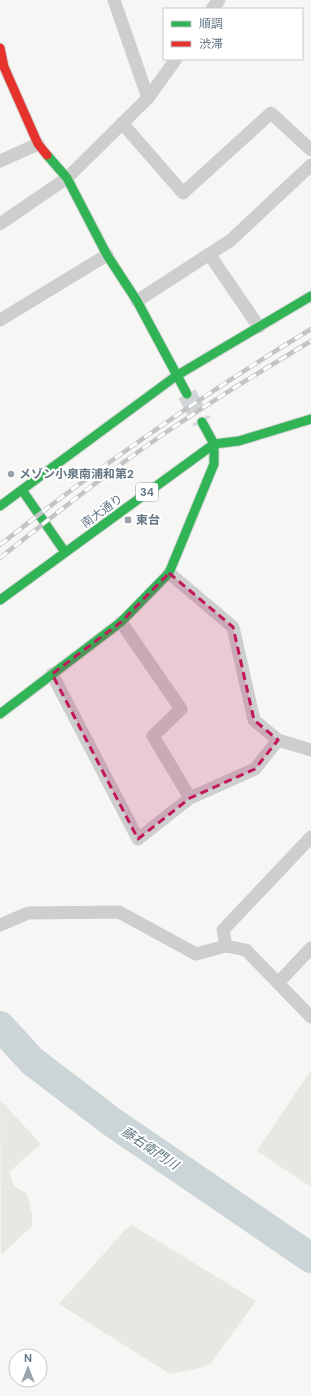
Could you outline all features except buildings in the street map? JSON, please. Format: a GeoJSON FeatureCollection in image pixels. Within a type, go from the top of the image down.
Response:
{"type":"FeatureCollection","features":[{"type":"Feature","properties":{"kind":"street"},"geometry":{"type":"LineString","coordinates":[[114,0],[148,98]]}},
{"type":"Feature","properties":{"kind":"street"},"geometry":{"type":"LineString","coordinates":[[213,8],[219,0]]}},
{"type":"Feature","properties":{"kind":"street"},"geometry":{"type":"LineString","coordinates":[[0,48],[2,68],[38,144],[67,178],[107,255],[137,301],[186,394]]}},
{"type":"Feature","properties":{"kind":"street"},"geometry":{"type":"LineString","coordinates":[[0,224],[67,178],[148,98],[175,60]]}},
{"type":"Feature","properties":{"kind":"street"},"geometry":{"type":"LineString","coordinates":[[122,123],[183,193],[271,113],[311,150]]}},
{"type":"Feature","properties":{"kind":"street"},"geometry":{"type":"LineString","coordinates":[[0,161],[38,144]]}},
{"type":"Feature","properties":{"kind":"street"},"geometry":{"type":"LineString","coordinates":[[137,301],[231,240],[311,165]]}},
{"type":"Feature","properties":{"kind":"street"},"geometry":{"type":"LineString","coordinates":[[209,254],[259,327]]}},
{"type":"Feature","properties":{"kind":"street"},"geometry":{"type":"LineString","coordinates":[[0,320],[107,255]]}},
{"type":"Feature","properties":{"kind":"street"},"geometry":{"type":"LineString","coordinates":[[0,506],[176,376],[311,296]]}},
{"type":"Feature","properties":{"kind":"street","name":"南大通り"},"geometry":{"type":"LineString","coordinates":[[0,600],[214,444],[239,441],[311,419]]}},
{"type":"Feature","properties":{"kind":"street"},"geometry":{"type":"LineString","coordinates":[[0,714],[121,622],[169,573],[214,464],[214,444],[202,422]]}},
{"type":"Feature","properties":{"kind":"street"},"geometry":{"type":"LineString","coordinates":[[22,490],[65,552]]}},
{"type":"Feature","properties":{"kind":"street"},"geometry":{"type":"LineString","coordinates":[[169,573],[233,627],[254,720],[278,740],[311,750]]}},
{"type":"Feature","properties":{"kind":"street"},"geometry":{"type":"LineString","coordinates":[[121,622],[181,709],[153,736],[190,798]]}},
{"type":"Feature","properties":{"kind":"street"},"geometry":{"type":"LineString","coordinates":[[52,674],[138,839],[190,798],[254,769],[278,740]]}},
{"type":"Feature","properties":{"kind":"street"},"geometry":{"type":"LineString","coordinates":[[226,946],[224,930],[311,837]]}},
{"type":"Feature","properties":{"kind":"street"},"geometry":{"type":"LineString","coordinates":[[0,925],[28,913],[119,912],[196,954],[226,946],[246,950],[311,1016]]}},
{"type":"Feature","properties":{"kind":"street"},"geometry":{"type":"LineString","coordinates":[[278,983],[311,948]]}},
{"type":"Feature","properties":{"kind":"highlighted area"},"geometry":{"type":"Polygon","coordinates":[[[169,573],[233,627],[254,720],[278,740],[255,769],[190,798],[138,839],[52,674],[121,622],[169,573]]]}},
{"type":"Feature","properties":{"kind":"shaded area"},"geometry":{"type":"Polygon","coordinates":[[[311,1070],[311,1187],[257,1151],[311,1070]]]}},
{"type":"Feature","properties":{"kind":"shaded area"},"geometry":{"type":"Polygon","coordinates":[[[0,1100],[41,1144],[9,1172],[14,1186],[27,1194],[32,1214],[32,1226],[1,1255],[0,1100]]]}},
{"type":"Feature","properties":{"kind":"shaded area"},"geometry":{"type":"Polygon","coordinates":[[[132,1225],[256,1301],[210,1364],[196,1369],[170,1374],[59,1304],[125,1230],[132,1225]]]}},
{"type":"Feature","properties":{"kind":"waterway","name":"藤右衛門川"},"geometry":{"type":"LineString","coordinates":[[0,1026],[32,1061],[112,1122],[311,1258]]}},
{"type":"Feature","properties":{"kind":"tunnel"},"geometry":{"type":"LineString","coordinates":[[187,394],[202,422]]}},
{"type":"Feature","properties":{"kind":"railway"},"geometry":{"type":"LineString","coordinates":[[0,545],[113,459],[231,379],[311,329]]}},
{"type":"Feature","properties":{"kind":"railway"},"geometry":{"type":"LineString","coordinates":[[0,558],[126,460],[185,419],[311,341]]}},
{"type":"Feature","properties":{"kind":"traffic: fast"},"geometry":{"type":"LineString","coordinates":[[47,155],[67,178],[107,255],[137,301],[187,394]]}},
{"type":"Feature","properties":{"kind":"traffic: fast"},"geometry":{"type":"LineString","coordinates":[[0,506],[176,376],[311,296]]}},
{"type":"Feature","properties":{"kind":"traffic: fast"},"geometry":{"type":"LineString","coordinates":[[0,600],[214,444],[239,441],[311,419]]}},
{"type":"Feature","properties":{"kind":"traffic: fast"},"geometry":{"type":"LineString","coordinates":[[0,714],[121,622],[169,573],[214,464],[214,444],[202,422]]}},
{"type":"Feature","properties":{"kind":"traffic: fast"},"geometry":{"type":"LineString","coordinates":[[22,490],[65,552]]}},
{"type":"Feature","properties":{"kind":"traffic: jam"},"geometry":{"type":"LineString","coordinates":[[0,48],[4,67],[38,144],[47,155]]}},
{"type":"Feature","properties":{"kind":"place","name":"メゾン小泉南浦和第2"},"geometry":{"type":"Point","coordinates":[11,474]}},
{"type":"Feature","properties":{"kind":"place","name":"東台"},"geometry":{"type":"Point","coordinates":[128,520]}}]}
